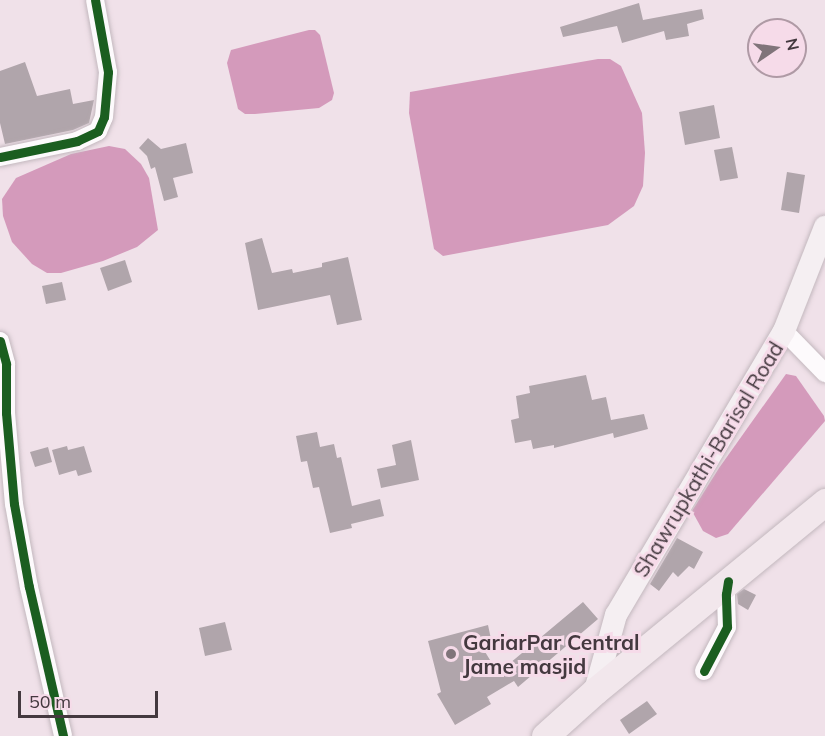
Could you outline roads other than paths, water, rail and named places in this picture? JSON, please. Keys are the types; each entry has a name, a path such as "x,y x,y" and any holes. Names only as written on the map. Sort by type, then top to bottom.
{"highway":[{"path":"545,736 595,691 728,581 820,511"}],"main road":[{"name":"Shawrupkathi-Barisal Road","path":"595,691 616,615 784,331 825,226"}],"street":[{"path":"0,157 77,141 99,131 104,117 108,72 95,0"},
{"path":"784,331 825,373"},
{"path":"0,341 6,364 6,414 14,504 29,587 63,736"},
{"path":"704,671 727,627 728,581"}],"place":[{"name":"GariarPar Central Jame masjid","path":"451,654"}]}
